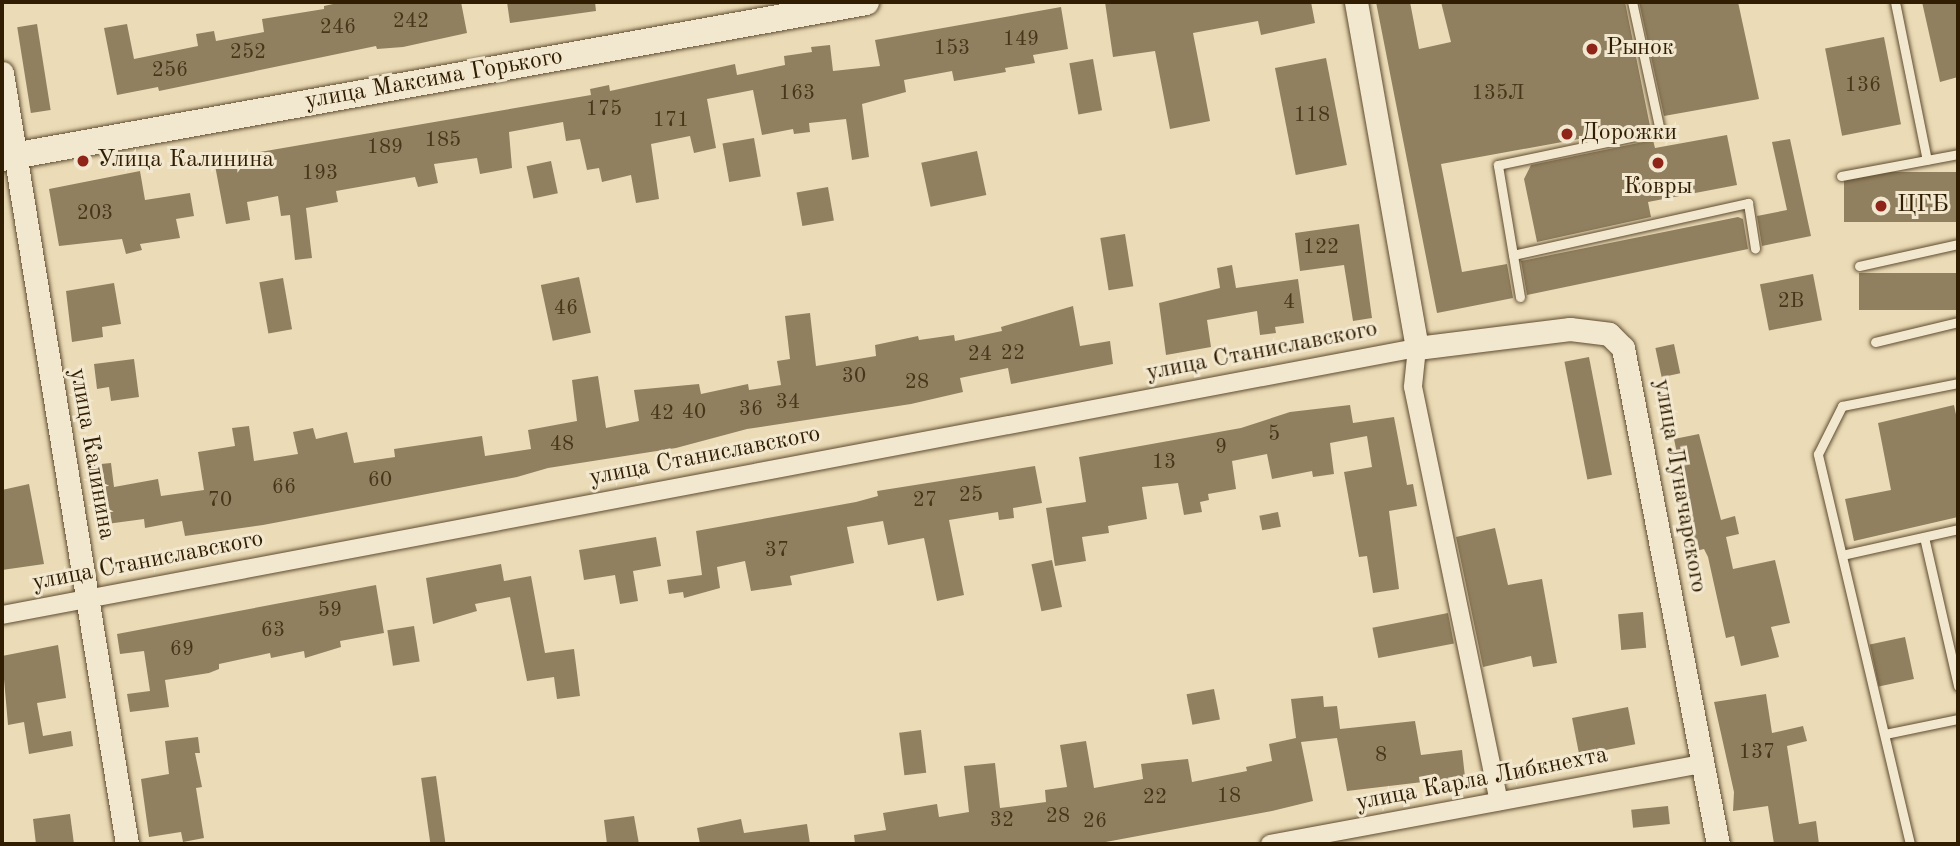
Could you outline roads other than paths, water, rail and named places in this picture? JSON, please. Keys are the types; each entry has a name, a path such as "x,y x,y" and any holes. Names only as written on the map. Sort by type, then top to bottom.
{"main road":[{"name":"улица Максима Горького","path":"8,157 866,2"}],"street":[{"path":"1356,2 1417,348 1413,387 1499,801"},
{"name":"улица Калинина","path":"2,73 8,157 88,598 127,844"},
{"name":"улица Луначарского","path":"1417,348 1570,328 1609,334 1623,348 1718,844"},
{"name":"улица Станиславского","path":"2,615 1417,348"},
{"name":"улица Карла Либкнехта","path":"1270,844 1703,764"}],"lane":[{"path":"1520,297 1498,165 1660,131 1632,2"},
{"path":"1895,2 1927,160"},
{"path":"1841,176 1958,154"},
{"path":"1513,255 1748,203 1755,248"},
{"path":"1859,266 1958,244"},
{"path":"1875,341 1958,322"},
{"path":"1910,844 1818,454 1842,406 1958,383"},
{"path":"1842,555 1958,529"},
{"path":"1924,537 1958,686"},
{"path":"1885,734 1958,719"}],"place":[{"name":"Рынок","path":"1592,49"},
{"name":"Дорожки","path":"1567,134"},
{"name":"Улица Калинина","path":"83,161"},
{"name":"Ковры","path":"1658,163"},
{"name":"ЦГБ","path":"1881,206"}]}
